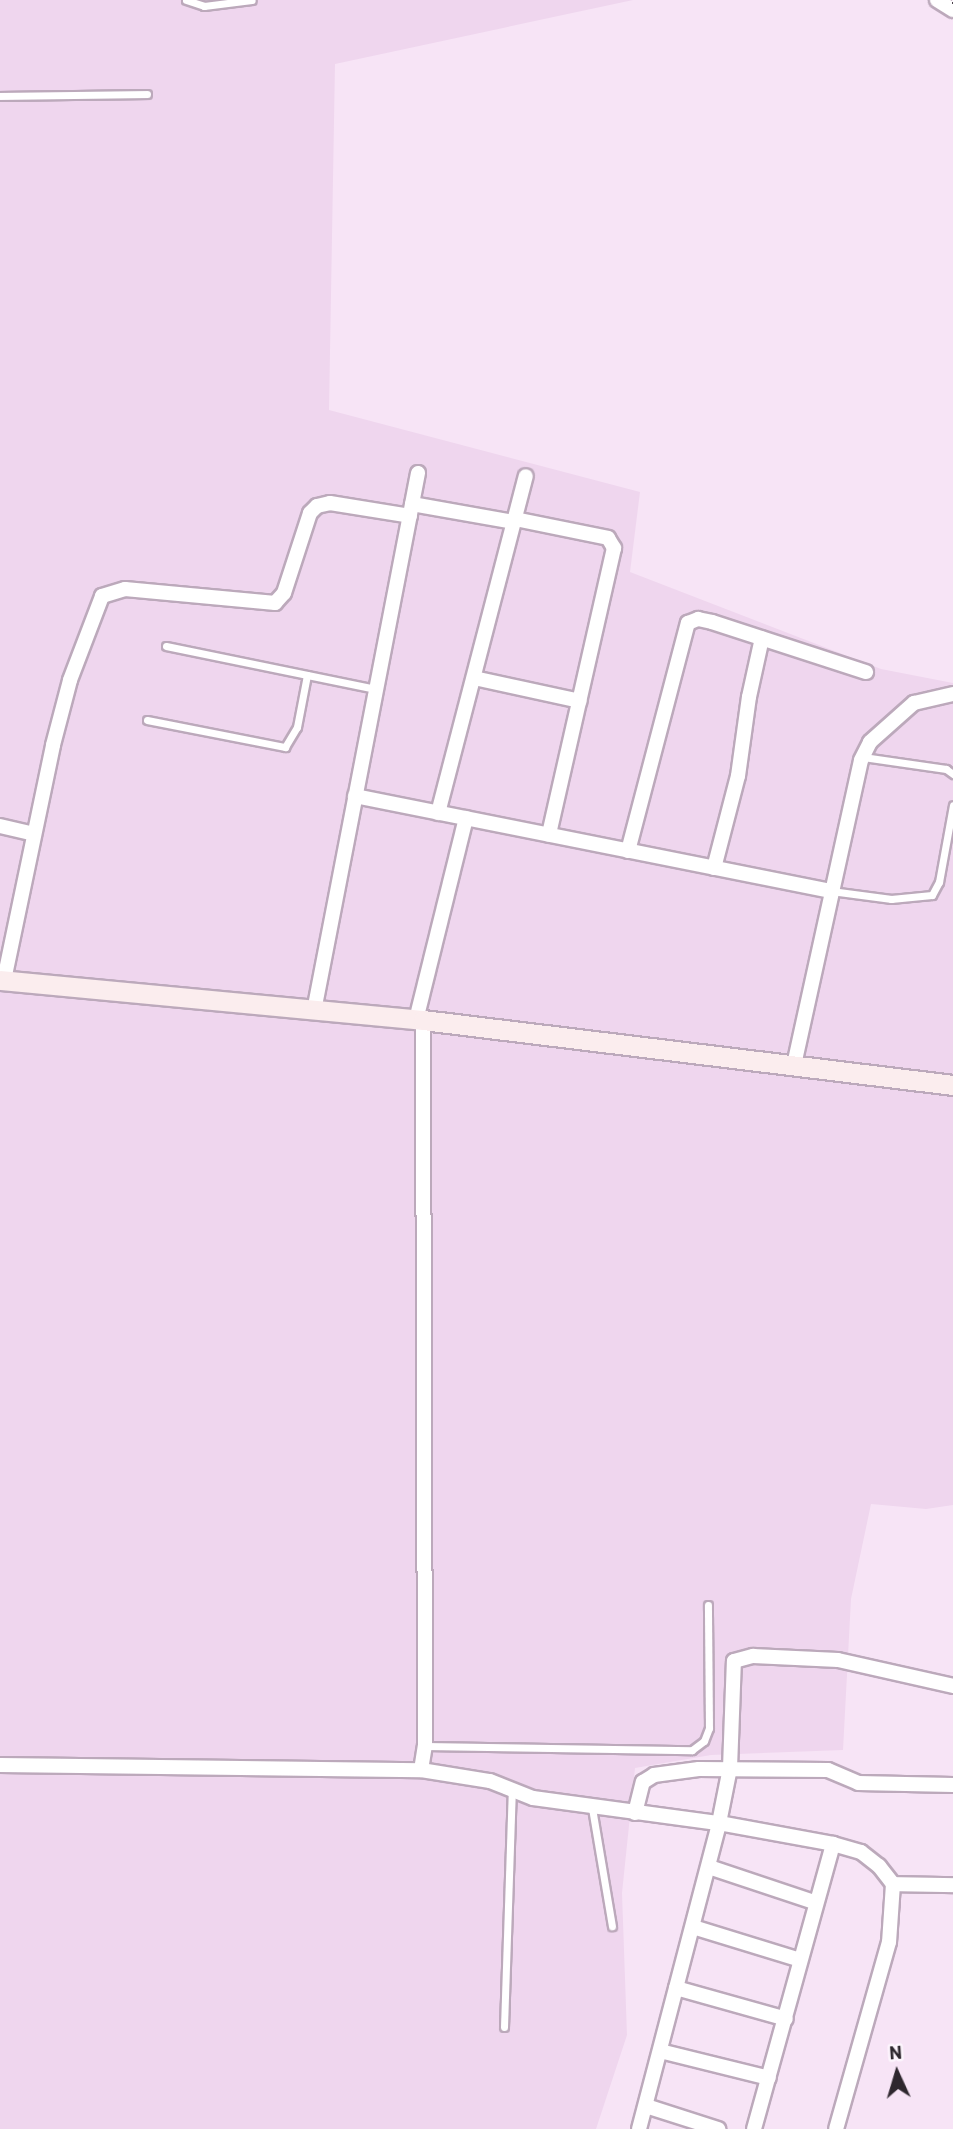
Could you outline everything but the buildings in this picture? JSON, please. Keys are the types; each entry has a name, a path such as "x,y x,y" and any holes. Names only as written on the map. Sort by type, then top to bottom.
{"street":[{"path":"937,0 953,10"},
{"path":"314,1011 418,473"},
{"path":"438,813 526,476"},
{"path":"549,835 614,548 608,538 515,521 330,503 317,506 310,513 284,593 275,603 125,589 102,596 70,680 31,833 2,980 419,1020 953,1085"},
{"path":"628,851 688,623 698,619 866,672"},
{"path":"714,868 738,776 749,696 762,638"},
{"path":"474,678 580,701"},
{"path":"794,1065 830,891 863,757 870,743 914,704 953,694"},
{"path":"355,796 830,891"},
{"path":"421,1770 425,1746 419,1020 466,818"},
{"path":"0,826 31,833"},
{"path":"639,2129 719,1823 730,1768 731,1671 739,1658 838,1660 953,1686"},
{"path":"0,1765 421,1770 490,1781 512,1790 592,1808 719,1823 833,1844 861,1852 893,1884 953,1885"},
{"path":"635,1813 643,1782 654,1775 730,1768 828,1770 858,1783 953,1785"},
{"path":"754,2129 786,2019 814,1902 833,1844"},
{"path":"709,1867 814,1902"},
{"path":"836,2129 889,1942 893,1884"},
{"path":"693,1927 800,1960"},
{"path":"676,1988 786,2019"},
{"path":"660,2051 769,2078"},
{"path":"646,2106 718,2129"}],"lane":[{"path":"186,0 204,6 252,0"},
{"path":"0,96 147,94"},
{"path":"166,646 376,689"},
{"path":"147,720 285,747 297,727 307,675"},
{"path":"863,757 946,769 953,774"},
{"path":"830,891 891,899 932,895 939,883 953,805"},
{"path":"425,1746 692,1750 704,1741 709,1728 708,1605"},
{"path":"504,2027 512,1790"},
{"path":"592,1808 612,1926"}],"shaded area":[{"path":"0,0 633,0 335,64 329,410 640,492 630,572 881,669 953,683 953,1505 926,1509 871,1504 851,1599 843,1750 711,1755 635,1768 622,1893 627,2035 596,2129 0,2129"}]}
